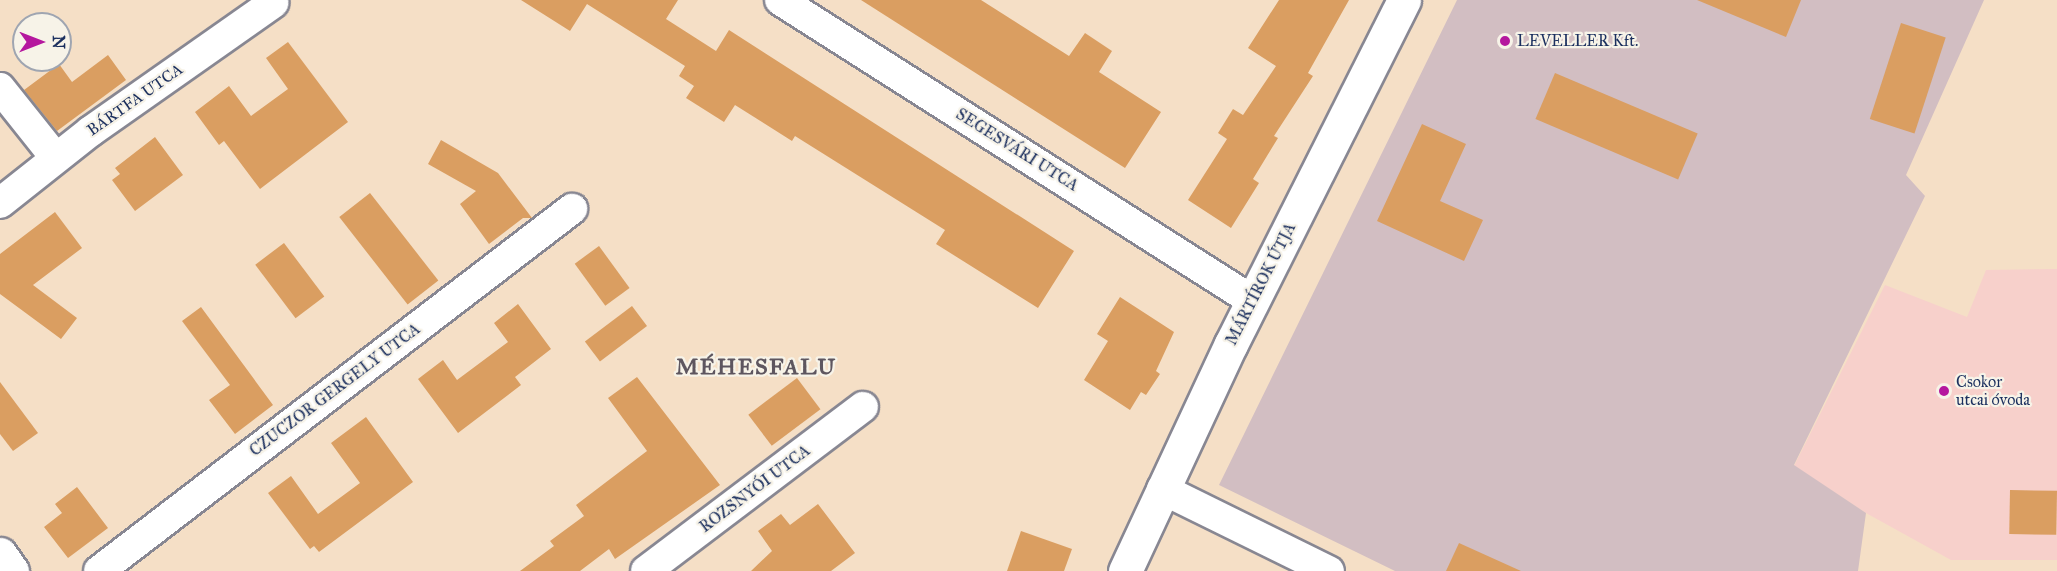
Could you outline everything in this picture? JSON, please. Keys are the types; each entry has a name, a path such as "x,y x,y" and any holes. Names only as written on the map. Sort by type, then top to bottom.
{"street":[{"name":"SEGESVÁRI UTCA","path":"780,0 1253,301"},
{"name":"MÁRTÍROK ÚTJA","path":"1125,571 1253,301 1404,0"},
{"name":"BÁRTFA UTCA","path":"0,203 55,157 273,3"},
{"path":"0,88 55,157"},
{"name":"CZUCZOR GERGELY UTCA","path":"99,571 572,209"},
{"name":"ROZSNYÓI UTCA","path":"646,571 863,407"},
{"path":"1162,489 1329,571"},
{"path":"0,554 12,571"}],"shaded area":[{"path":"1457,0 1984,0 1906,175 1925,196 1794,465 1866,513 1858,571 1395,571 1219,485"},
{"name":"Csokor utcai óvoda","path":"2057,269 2057,560 1951,560 1866,513 1794,466 1885,285 1967,317 1986,270"}],"building":[{"path":"521,0 678,0 666,19 716,51 729,30 1074,251 1038,308 936,244 945,230 795,136 792,141 735,105 724,122 686,98 694,86 679,76 685,66 587,4 570,31"},
{"path":"861,0 981,0 1069,56 1085,33 1112,51 1099,72 1161,112 1125,168"},
{"path":"1279,0 1349,0 1308,73 1313,76 1274,136 1278,138 1253,179 1259,183 1231,228 1188,200 1227,139 1218,133 1233,109 1243,115 1276,66 1248,48"},
{"path":"1697,0 1801,0 1786,37"},
{"path":"1901,23 1946,38 1914,134 1870,119"},
{"path":"288,42 348,122 260,189 224,141 219,145 195,112 229,86 251,116 288,89 266,58"},
{"path":"108,55 126,80 57,131 24,90 48,72 65,72 72,82"},
{"path":"1555,73 1698,134 1678,180 1535,119"},
{"path":"1422,124 1466,144 1440,201 1483,220 1464,261 1377,221"},
{"path":"155,137 183,175 135,211 112,180 120,174 115,168"},
{"path":"441,140 498,173 532,218 523,218 489,244 460,204 476,191 428,164"},
{"path":"370,193 438,280 408,304 339,217"},
{"path":"55,212 82,248 33,285 77,318 61,339 0,294 0,254"},
{"path":"284,243 324,297 296,318 255,265"},
{"path":"599,246 630,288 605,306 575,264"},
{"path":"1120,297 1174,332 1156,371 1160,374 1146,395 1141,392 1130,410 1084,380 1108,341 1097,334"},
{"path":"518,304 551,349 515,377 521,385 458,433 418,379 443,360 457,380 508,342 494,323"},
{"path":"632,306 647,326 600,361 585,342"},
{"path":"201,307 273,405 235,434 209,400 230,385 182,321"},
{"path":"637,377 720,485 615,559 609,549 580,571 520,571 554,546 550,541 584,516 576,505 647,451 608,398"},
{"path":"797,378 820,409 772,446 748,415"},
{"path":"0,382 38,433 13,451 0,434"},
{"path":"366,417 413,482 319,552 314,546 310,549 268,493 291,476 318,514 360,483 331,443"},
{"path":"77,487 108,528 68,558 44,527 62,513 55,504"},
{"path":"2010,490 2057,491 2056,535 2009,534"},
{"path":"818,504 855,553 831,571 751,571 772,551 758,531 781,514 790,525"},
{"path":"1021,531 1072,549 1064,571 1007,571"},
{"path":"1459,543 1521,571 1446,571"}],"place":[{"name":"LEVELLER Kft.","path":"1505,41"},
{"name":"Csokor utcai óvoda","path":"1944,391"}],"district":[{"name":"MÉHESFALU","path":"756,367"}]}
